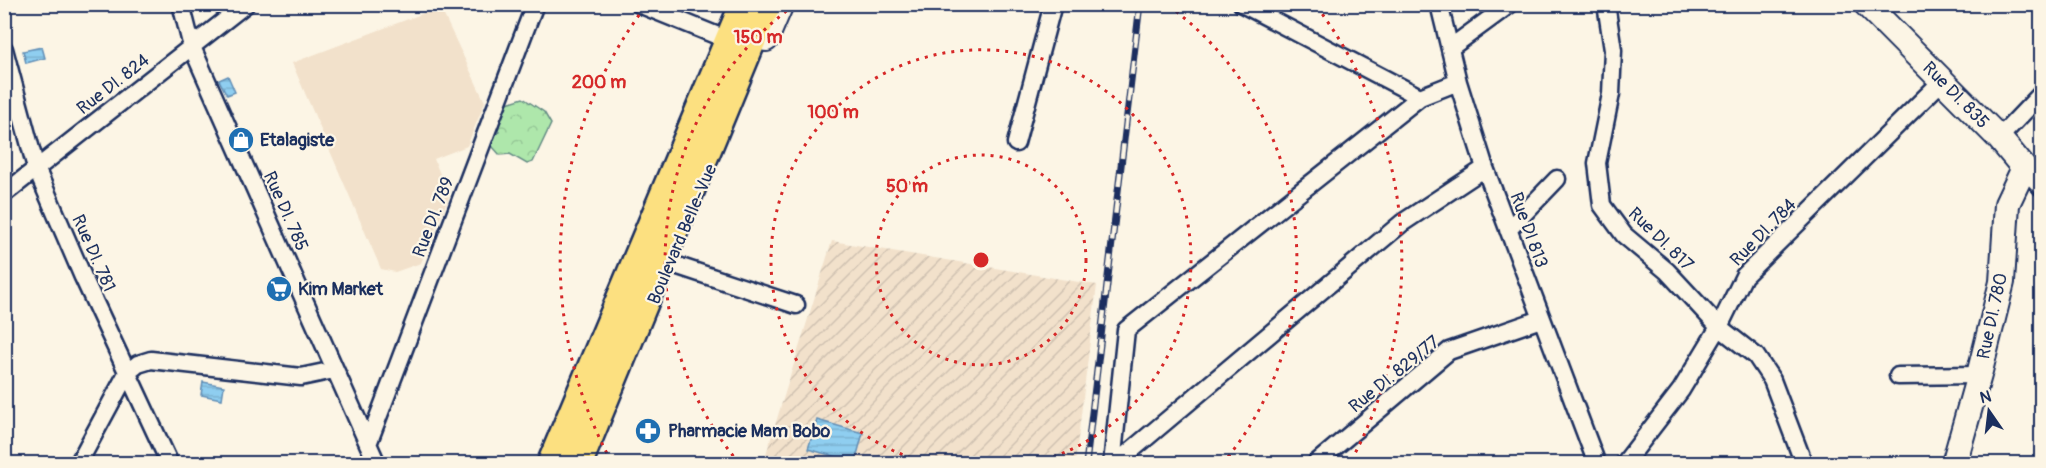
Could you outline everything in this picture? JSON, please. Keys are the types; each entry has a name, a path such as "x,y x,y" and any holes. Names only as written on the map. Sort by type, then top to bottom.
{"main road":[{"name":"Boulevard Belle-Vue","path":"551,464 744,4"},
{"name":"Boulevard Belle-Vue","path":"578,464 767,4"}],"street":[{"name":"Rue DI. 785","path":"181,4 192,47 377,464"},
{"name":"Rue DI. 824","path":"4,194 246,4"},
{"name":"Rue DI. 789","path":"368,444 535,4"},
{"path":"639,4 718,36"},
{"path":"539,464 730,4"},
{"name":"Boulevard Belle-Vue","path":"586,464 781,4"},
{"path":"1016,143 1053,4"},
{"path":"1242,4 1420,97"},
{"name":"Rue DI 813","path":"1439,4 1458,82 1485,168 1597,464"},
{"path":"1450,48 1510,4"},
{"name":"Rue DI. 817","path":"1606,4 1613,50 1611,94 1597,163 1602,205 1624,235 1667,271 1719,327 1756,356 1772,380 1804,464"},
{"name":"Rue DI. 835","path":"1866,4 1999,138 2042,188"},
{"name":"Rue DI. 781","path":"4,49 36,168 170,464"},
{"path":"1113,464 1126,330 1420,97 1458,82"},
{"name":"Rue DI. 784","path":"1624,464 1681,390 1719,327 1744,276 1941,82"},
{"path":"1999,138 2042,93"},
{"path":"1113,464 1402,223 1485,168"},
{"name":"Rue DI. 780","path":"1954,464 2002,282 2007,204 2024,168"},
{"path":"1508,230 1557,179"},
{"path":"669,264 796,305"},
{"name":"Rue DI. 829/77","path":"1315,464 1449,351 1541,319"},
{"path":"78,464 128,374 138,364 151,360 301,377 334,370"},
{"path":"1898,376 1979,375"}],"shaded area":[{"path":"440,7 485,102 467,146 434,159 449,197 421,263 395,272 381,269 292,63"},
{"path":"832,241 1097,285 1075,463 763,464"}],"green space":[{"path":"523,98 544,112 551,124 533,162 527,164 510,154 500,155 492,146 490,138 499,132 495,120 503,113 504,104"}],"water":[{"path":"42,47 45,58 26,63 23,51"},
{"path":"228,76 235,92 227,95 219,80"},
{"path":"203,382 224,386 222,399 201,395"},
{"path":"817,420 863,433 855,462 808,449"}],"railway":[{"path":"1086,464 1140,4"}],"place":[{"name":"Etalagiste","path":"241,140"},
{"name":"Kim Market","path":"279,289"},
{"name":"Pharmacie Mam Bobo","path":"648,431"}]}
